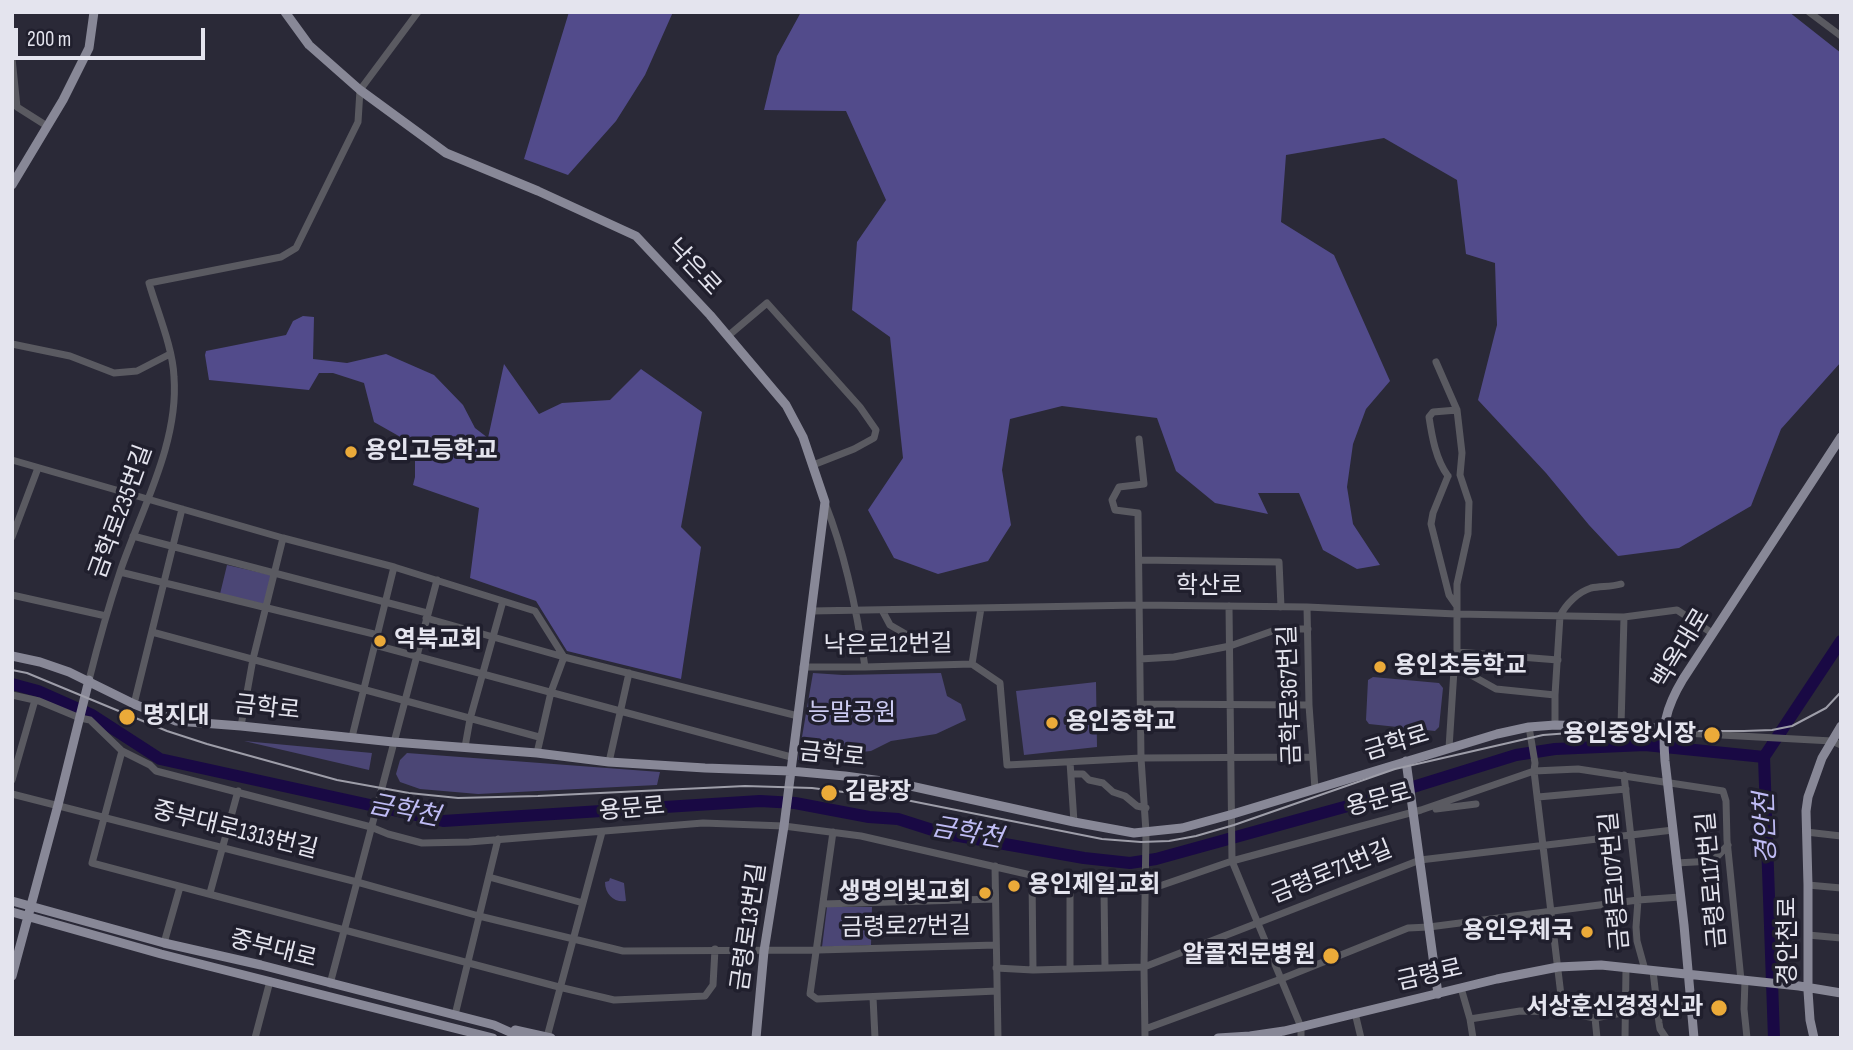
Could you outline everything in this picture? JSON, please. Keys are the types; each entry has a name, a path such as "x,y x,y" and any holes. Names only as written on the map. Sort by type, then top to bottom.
{"main road":[{"path":"12,186 63,100 89,48 94,12"},
{"name":"낙은로","path":"285,12 309,45 360,90 446,153 636,236 710,315 786,405 803,437 825,502 790,771"},
{"name":"백옥대로","path":"1694,1038 1663,731 1672,699 1712,633 1841,437"},
{"name":"금학로","path":"12,656 50,665 88,685 176,721 610,762 790,771 897,783 1074,822 1145,834 1182,828 1233,814 1314,785 1529,727 1621,726 1663,731"},
{"path":"12,976 88,685"},
{"name":"경안천로","path":"1814,1038 1804,986 1808,935 1808,797 1822,758 1841,726"},
{"path":"1406,762 1415,808 1419,860 1438,994"},
{"name":"금령로13번길","path":"756,1038 764,951 790,771"},
{"name":"중부대로","path":"12,901 164,943 494,1025 523,1038"},
{"name":"중부대로","path":"12,912 161,954 494,1038"},
{"name":"금령로","path":"1218,1038 1286,1034 1301,1027 1355,1013 1558,967 1601,965 1804,986"},
{"path":"1804,986 1841,993"},
{"path":"494,1025 549,1037"}],"street":[{"path":"360,90 418,12"},
{"path":"1809,12 1841,36"},
{"path":"12,58 17,107 47,126"},
{"name":"금학로235번길","path":"88,685 120,572 165,450 174,409 174,375 170,354 149,283 281,257 296,248 358,122 360,90"},
{"path":"728,336 767,303 860,407 876,430 874,438 813,465"},
{"path":"12,344 70,356 114,373 137,370 170,354"},
{"path":"1436,362 1457,410 1462,453 1460,475 1469,502 1468,534 1457,584 1457,652 1449,748"},
{"path":"1448,476 1440,464 1429,417 1433,412 1457,410"},
{"path":"1139,439 1144,484 1119,486 1112,500 1115,510 1138,513 1141,758 1146,808 1145,1038"},
{"path":"12,460 147,500 394,567 535,611 564,657"},
{"path":"12,537 38,468"},
{"path":"1448,476 1460,475"},
{"path":"1448,476 1433,513 1432,524 1448,595 1456,610"},
{"path":"825,502 838,535 857,611 865,667"},
{"path":"134,704 182,509"},
{"path":"133,536 386,602 564,657 798,716"},
{"path":"241,726 253,659 283,538"},
{"path":"1139,560 1279,562 1281,607"},
{"path":"352,737 394,567"},
{"path":"120,572 377,635"},
{"path":"330,984 437,580"},
{"path":"1555,725 1560,615 1565,607 1591,588 1621,584"},
{"path":"12,595 106,616"},
{"path":"465,747 470,719 503,601"},
{"path":"1229,606 1232,861"},
{"name":"학산로","path":"811,611 1229,606 1456,610 1624,617 1677,610 1712,633"},
{"name":"금학로367번길","path":"1307,607 1314,785"},
{"path":"981,608 972,664 1000,683 1007,765 1141,758 1312,757"},
{"path":"882,610 890,625 916,640"},
{"path":"1621,726 1624,617"},
{"path":"1140,659 1174,657 1230,646 1278,629 1308,629"},
{"path":"152,632 539,737"},
{"path":"375,645 791,757"},
{"path":"1457,652 1558,660"},
{"path":"537,753 551,692 564,657"},
{"name":"낙은로12번길","path":"803,667 972,664"},
{"path":"1454,670 1462,670 1496,690 1555,695"},
{"path":"610,762 629,673"},
{"name":"용문로","path":"12,695 35,700 90,720 122,751 150,765 156,771 422,842 602,832 703,823 784,824 861,836 1070,884 1104,889 1145,887 1415,808 1535,767 1578,769 1667,781"},
{"path":"12,780 16,749 35,700"},
{"path":"1141,704 1309,705"},
{"path":"1529,727 1563,1012"},
{"name":"금학로","path":"1663,731 1832,743"},
{"path":"122,751 92,863 559,988 614,1000 705,996 713,985 715,949"},
{"path":"1070,762 1074,822"},
{"path":"1071,774 1083,774 1089,780 1103,783 1137,806 1146,808"},
{"name":"금령로107번길","path":"1625,775 1638,900 1637,942 1649,970"},
{"name":"금령로117번길","path":"1667,781 1723,791 1743,980"},
{"path":"1538,797 1626,789"},
{"path":"210,893 238,792"},
{"name":"중부대로1313번길","path":"12,794 623,951 818,950"},
{"path":"1415,808 1476,804"},
{"name":"금령로71번길","path":"1258,923 1419,860 1672,830"},
{"path":"549,1037 559,988 602,832"},
{"name":"금령로27번길","path":"833,832 810,994 817,999 997,991"},
{"path":"1806,832 1841,836"},
{"path":"455,1015 498,839"},
{"path":"1676,863 1713,861 1728,845"},
{"name":"금령로71번길","path":"1232,861 1301,1027"},
{"path":"995,866 998,1038"},
{"path":"1032,875 1033,970"},
{"path":"489,877 583,903"},
{"path":"1829,887 1841,880"},
{"path":"1070,884 1070,969"},
{"path":"1808,885 1841,888"},
{"path":"164,943 180,887"},
{"path":"1104,889 1105,968"},
{"path":"1145,1029 1408,928 1429,928 1638,900 1680,897"},
{"name":"금령로27번길","path":"824,904 995,899"},
{"path":"996,968 1033,970 1144,967 1258,923"},
{"path":"1808,935 1841,938"},
{"name":"금령로27번길","path":"818,950 996,945"},
{"path":"1625,1038 1626,968"},
{"path":"1649,970 1660,1029 1666,1038"},
{"path":"1743,980 1746,1038"},
{"path":"255,1038 270,981"},
{"path":"1461,988 1473,1038"},
{"path":"873,997 874,1038"},
{"path":"1470,1018 1520,1011 1563,1012 1595,1018 1690,1000"},
{"path":"1355,1013 1361,1038"},
{"path":"1595,1018 1597,1038"},
{"path":"1301,1027 1301,1038"}],"green space":[{"path":"227,565 271,575 264,604 220,594"},
{"name":"능말공원","path":"813,673 941,673 947,696 961,704 966,720 936,734 891,741 871,751 841,754 834,750 810,746 808,761 798,760"},
{"path":"1373,677 1439,683 1443,688 1439,727 1435,731 1369,724 1366,720 1368,680"},
{"path":"1096,682 1097,747 1024,755 1016,691"},
{"path":"244,741 372,753 369,770"},
{"path":"407,753 660,772 657,785 478,794 420,789 400,782 396,774 400,760"},
{"path":"610,878 624,883 626,901 611,897 605,887 605,882"},
{"path":"827,907 872,907 871,945 822,947"}],"shaded area":[{"path":"569,12 673,12 645,75 616,121 568,175 524,159"},
{"path":"801,12 1789,12 1841,53 1841,362 1781,429 1751,506 1679,548 1618,556 1478,400 1497,325 1495,263 1466,254 1457,180 1384,138 1286,155 1281,222 1334,255 1390,381 1366,409 1353,444 1347,487 1353,524 1380,565 1357,569 1323,550 1299,493 1258,493 1268,514 1215,503 1176,471 1157,418 1062,406 1010,419 1002,470 1011,525 988,561 938,574 894,558 868,510 903,458 890,337 852,310 857,242 886,200 846,111 764,110 777,56"},
{"path":"303,316 314,317 313,359 347,363 386,354 434,375 463,405 475,428 488,438 504,364 539,414 562,403 610,400 641,369 702,412 681,527 701,547 681,679 567,651 536,601 470,578 479,508 413,485 415,443 374,422 364,383 333,373 319,373 309,390 209,380 206,351 286,335 293,321"}],"waterway":[{"name":"경안천","path":"1774,1038 1764,757 1841,641"},
{"name":"금학천","path":"12,684 38,691 92,715 160,759 443,821 760,801 795,803 869,817 898,819 942,833 1084,858 1130,863 1156,859 1384,796 1516,755 1555,749 1645,745 1764,757"}],"tram line":[{"path":"12,670 27,673 167,731 207,744 337,780 409,793 458,798 745,786 812,788 906,800 1102,839 1141,842 1196,836 1395,769 1543,735 1597,731 1772,730 1792,726 1826,708 1841,692"}],"place":[{"name":"용인고등학교","path":"351,452"},
{"name":"역북교회","path":"380,641"},
{"name":"용인초등학교","path":"1380,667"},
{"name":"명지대","path":"127,717"},
{"name":"용인중학교","path":"1052,723"},
{"name":"용인중앙시장","path":"1712,735"},
{"name":"김량장","path":"829,793"},
{"name":"용인제일교회","path":"1014,886"},
{"name":"생명의빛교회","path":"985,893"},
{"name":"용인우체국","path":"1587,932"},
{"name":"알콜전문병원","path":"1331,956"},
{"name":"서상훈신경정신과","path":"1719,1008"}]}
